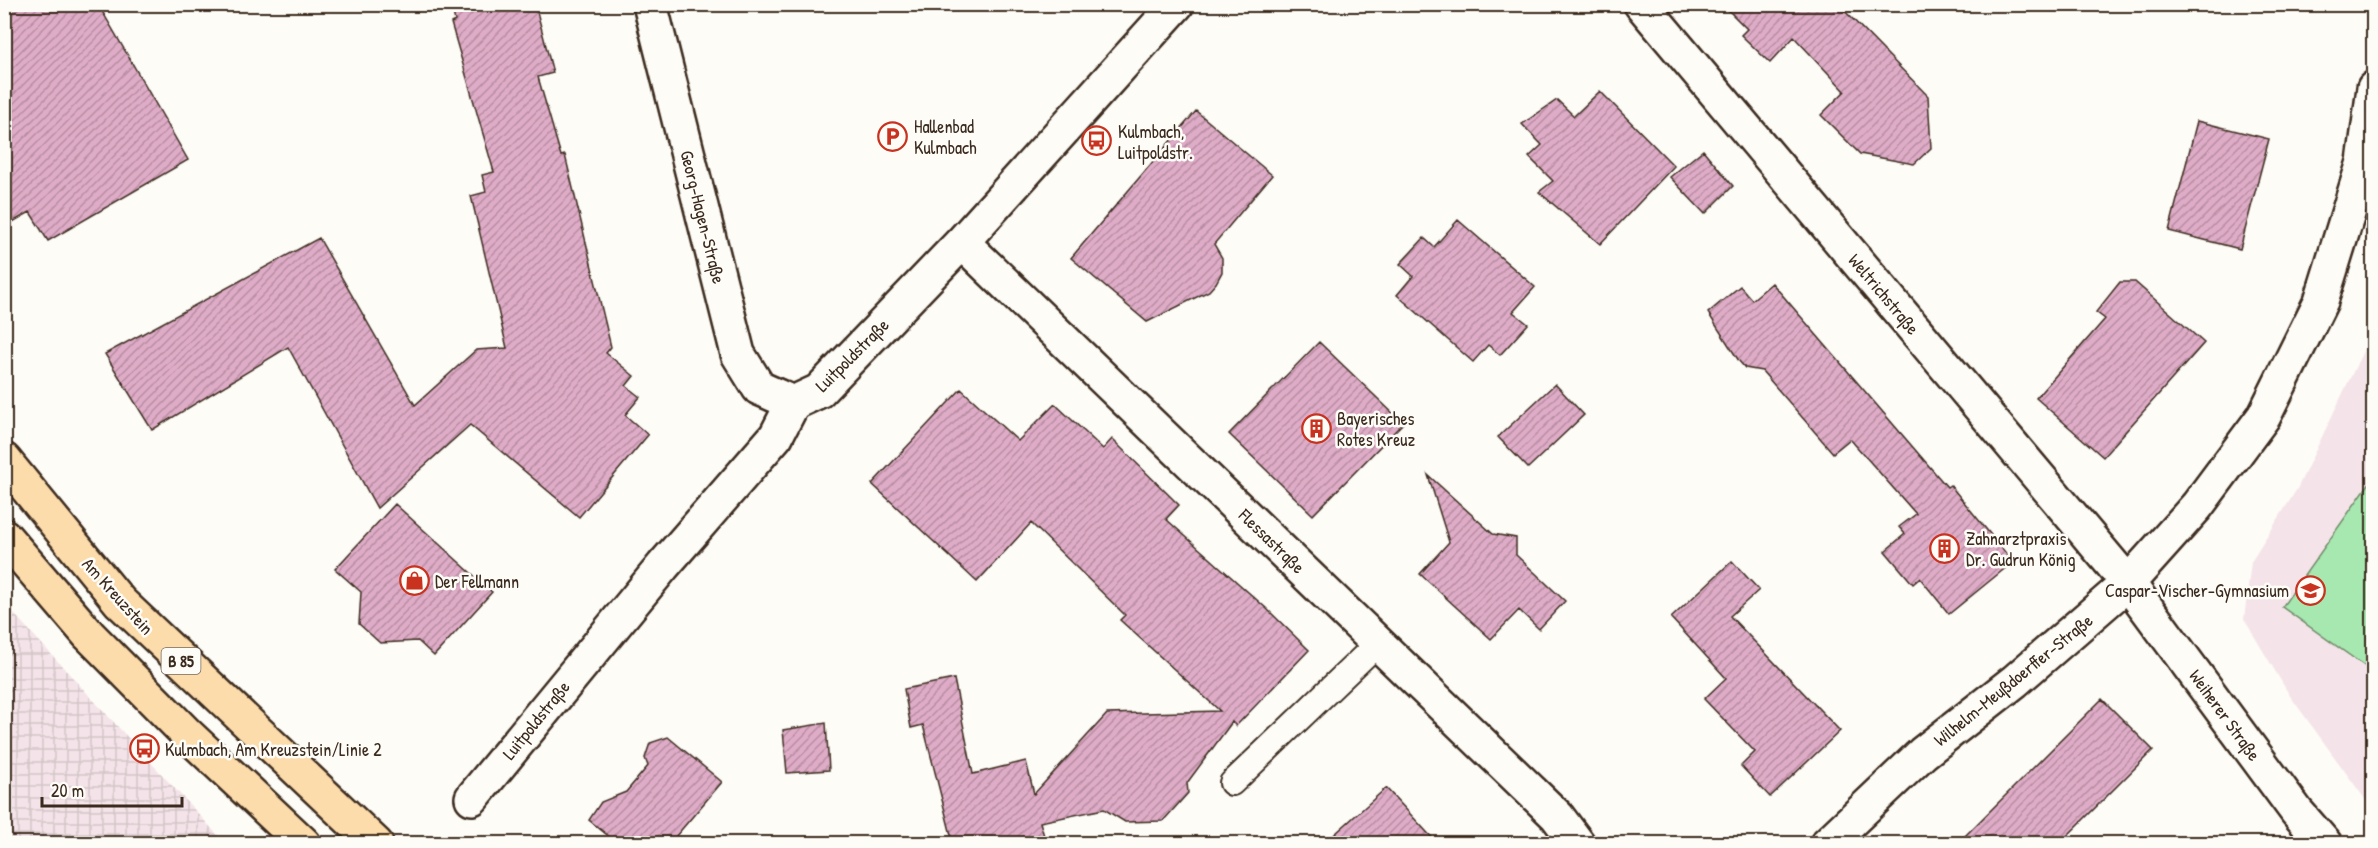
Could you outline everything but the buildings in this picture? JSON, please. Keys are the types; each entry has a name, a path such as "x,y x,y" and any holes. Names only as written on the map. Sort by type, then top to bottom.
{"main road":[{"name":"Am Kreuzstein","path":"4,460 120,602 376,843"},
{"name":"B 85","path":"4,536 89,635 188,735 304,843"}],"street":[{"name":"Georg-Hagen-Straße","path":"650,4 738,354 759,388 793,404"},
{"name":"Luitpoldstraße","path":"472,798 663,566 776,436 793,404 819,391 962,242 1177,4"},
{"name":"Weltrichstraße","path":"1641,4 2128,584"},
{"name":"Wilhelm-Meußdoerffer-Straße","path":"1827,843 1923,753 2015,681 2128,584 2197,506 2264,416 2321,302 2364,162 2373,88"},
{"name":"Flessastraße","path":"962,242 1557,816 1578,843"},
{"name":"Weiherer Straße","path":"2128,584 2297,812 2325,843"}],"lane":[{"path":"1232,783 1378,643"}],"shaded area":[{"name":"Caspar-Vischer-Gymnasium","path":"2373,320 2373,810 2290,696 2244,619 2251,562 2297,489 2365,347"},
{"path":"5,604 225,843 5,843"}],"green space":[{"path":"2373,478 2374,672 2282,607"}],"place":[{"name":"Hallenbad Kulmbach","path":"893,136"},
{"name":"Kulmbach, Luitpoldstr.","path":"1097,141"},
{"name":"Bayerisches Rotes Kreuz","path":"1316,428"},
{"name":"Zahnarztpraxis Dr. Gudrun König","path":"1945,548"},
{"name":"Der Fellmann","path":"414,581"},
{"name":"Caspar-Vischer-Gymnasium","path":"2310,590"},
{"name":"Kulmbach, Am Kreuzstein/Linie 2","path":"144,749"}]}
